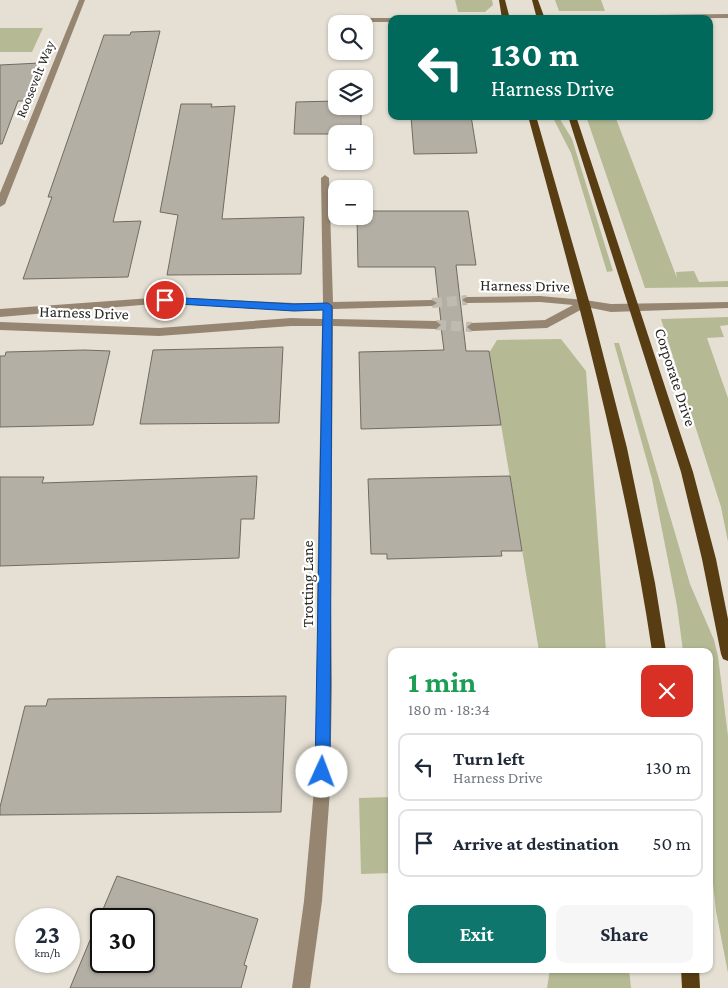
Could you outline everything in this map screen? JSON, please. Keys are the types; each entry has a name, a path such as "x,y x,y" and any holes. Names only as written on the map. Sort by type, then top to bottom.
{"main road":[{"path":"502,0 504,15"},
{"path":"535,0 540,15"},
{"path":"533,120 578,286 585,303 632,492 650,586 659,648"},
{"name":"Corporate Drive","path":"573,120 687,472 711,568 728,654"},
{"path":"690,973 691,988"}],"street":[{"name":"Roosevelt Way","path":"0,204 11,169 82,0"},
{"path":"713,16 728,16"},
{"path":"373,20 388,20"},
{"name":"Trotting Lane","path":"301,988 313,901 322,790 325,676 324,601 328,323 325,178"},
{"name":"Harness Drive","path":"467,300 540,299 585,303"},
{"name":"Harness Drive","path":"0,313 165,300 294,308 432,302"},
{"path":"411,303 412,325"},
{"path":"585,303 611,308 728,305"},
{"name":"Harness Drive","path":"472,326 547,324 585,303"},
{"name":"Harness Drive","path":"0,326 159,332 291,322 436,325"}],"green space":[{"path":"455,0 492,0 493,5 485,12 458,12"},
{"path":"555,0 601,0 605,11 559,11"},
{"path":"0,28 43,28 32,52 0,52"},
{"path":"554,120 560,120 572,139 613,271 607,272 571,153"},
{"path":"587,120 617,120 677,278 676,272 694,271 699,282 728,281 728,287 645,288"},
{"path":"728,317 728,325 720,326 724,337 707,338 728,398 728,542 721,507 661,319"},
{"path":"561,339 586,371 606,648 538,648 489,353 497,340"},
{"path":"614,343 619,343 690,584 714,640 718,656 728,736 728,973 716,911 713,883 713,648 683,648 677,606 652,479"},
{"path":"388,797 388,873 361,874 359,798"},
{"path":"549,973 629,973 631,988 547,988"}],"building":[{"path":"160,31 113,222 141,221 128,277 23,279 52,197 48,197 104,35 130,35 131,32"},
{"path":"40,63 25,101 18,101 2,144 0,144 0,65"},
{"path":"328,101 328,115 361,115 361,125 328,125 328,134 294,134 296,102"},
{"path":"181,104 212,104 211,107 235,106 222,219 304,217 301,274 167,275 178,215 160,212"},
{"path":"411,120 472,120 477,153 414,154"},
{"path":"373,211 468,211 476,265 456,265 466,351 489,351 501,425 361,429 359,352 444,350 441,327 443,325 441,322 435,267 358,267 357,225 373,225"},
{"path":"283,347 279,423 140,424 153,350"},
{"path":"110,351 93,425 0,427 0,356 5,356 6,352"},
{"path":"257,476 254,519 241,519 239,558 0,566 0,477 44,477 42,483"},
{"path":"510,476 522,551 501,551 502,556 387,559 387,554 371,554 368,479"},
{"path":"286,696 281,812 0,815 0,807 25,706 46,706 48,699"},
{"path":"117,876 258,919 244,965 247,966 241,988 70,988 76,973 80,973 80,964 90,940 90,973 155,973 155,908 104,908"}],"tunnel":[{"path":"432,303 467,300"},
{"path":"436,325 472,327"}],"route":[{"path":"165,300 294,308 328,306 324,601 325,685 322,772"}]}
